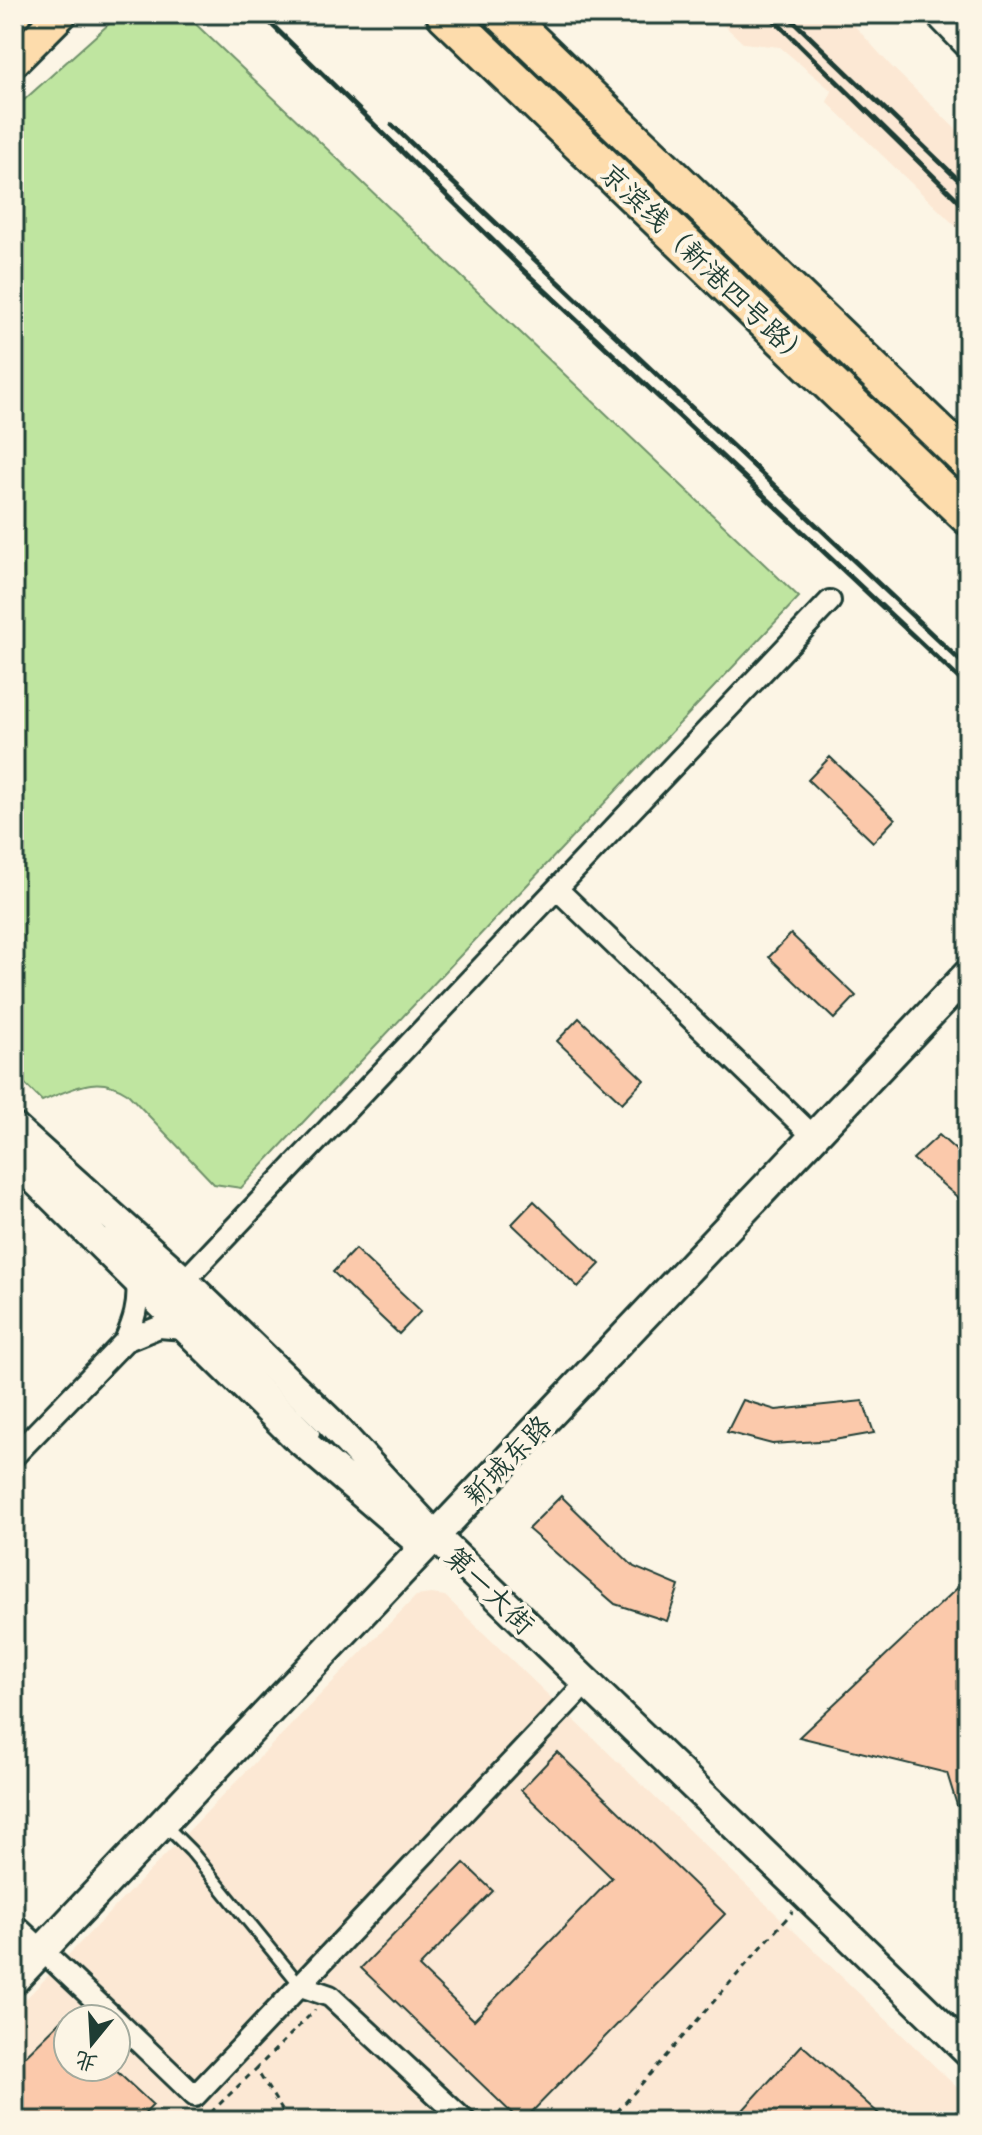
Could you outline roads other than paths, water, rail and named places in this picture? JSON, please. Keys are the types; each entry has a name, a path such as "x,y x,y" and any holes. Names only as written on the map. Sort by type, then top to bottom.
{"highway":[{"name":"京滨线（新港四号路）","path":"445,14 968,516"},
{"name":"京滨线（新港四号路）","path":"503,14 968,461"}],"main road":[{"path":"14,61 61,14"},
{"path":"940,14 968,43"},
{"path":"962,14 968,21"},
{"name":"新城东路","path":"14,1980 25,1943 159,1818 808,1132 968,953"},
{"name":"新城东路","path":"808,1132 968,974"},
{"name":"第一大街","path":"19,1143 184,1281 330,1422 424,1537 576,1694 968,2074"},
{"name":"第一大街","path":"19,1143 137,1283 293,1434 424,1537 968,2051"}],"street":[{"path":"184,1281 830,601"},
{"path":"557,889 808,1132"},
{"path":"14,1456 125,1341 135,1319 137,1283"},
{"path":"125,1341 159,1327 184,1329"},
{"path":"132,2036 195,2096 576,1694"},
{"path":"25,1943 95,2003"},
{"path":"301,1986 330,1996 465,2121"}],"lane":[{"path":"19,1143 314,1433"},
{"path":"159,1818 191,1851 301,1986"}],"railway":[{"path":"261,14 522,269 968,687"},
{"path":"768,14 968,210"},
{"path":"786,14 968,189"},
{"path":"392,125 968,668"}]}
